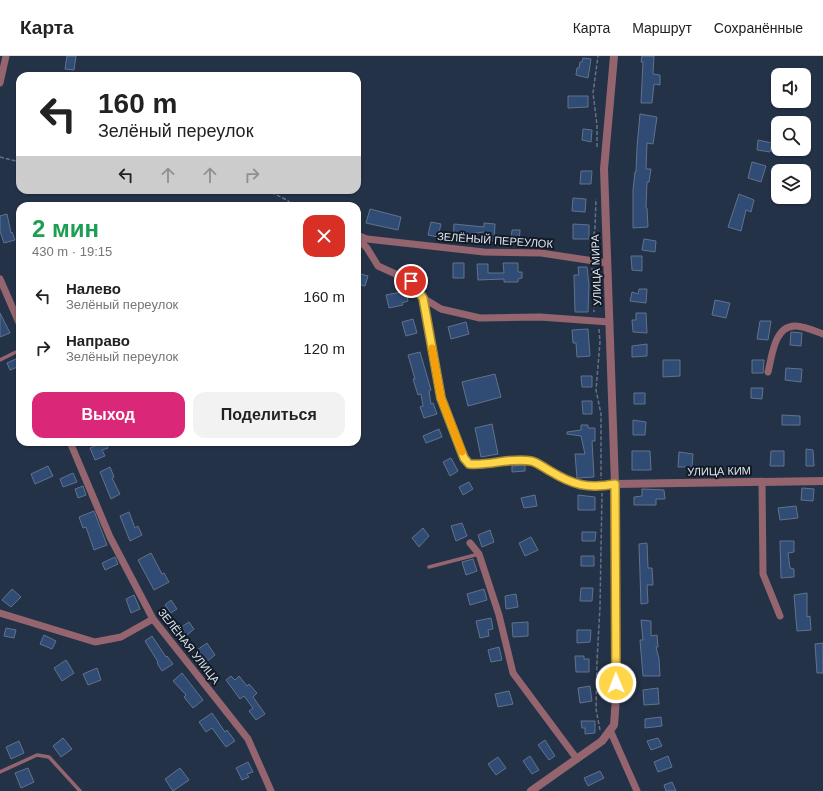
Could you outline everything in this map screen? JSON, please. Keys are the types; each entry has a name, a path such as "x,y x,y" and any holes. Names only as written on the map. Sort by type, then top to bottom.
{"street":[{"path":"0,83 6,56"},
{"name":"УЛИЦА МИРА","path":"612,728 616,698 615,484 604,170 614,56"},
{"name":"ЗЕЛЁНЫЙ ПЕРЕУЛОК","path":"361,238 476,251 541,253 607,263"},
{"name":"ЗЕЛЁНЫЙ ПЕРЕУЛОК","path":"361,241 378,266 411,281 423,298 441,310 480,318 540,317 609,322"},
{"path":"0,279 16,316"},
{"name":"ЗЕЛЁНЫЙ ПЕРЕУЛОК","path":"423,298 441,398 464,458 469,464 481,465 516,460 533,461 568,481 586,487 602,487 615,484"},
{"path":"768,372 778,336 784,328 796,326 823,334"},
{"name":"ЗЕЛЁНАЯ УЛИЦА","path":"72,446 110,537 153,619 248,739 271,791"},
{"name":"УЛИЦА КИМ","path":"615,484 823,481"},
{"path":"762,482 763,574 780,616"},
{"path":"470,543 479,554 499,615 513,673 577,759"},
{"path":"0,614 95,642 121,637 153,619"},
{"path":"531,791 602,741 612,728"},
{"path":"612,728 637,791"}],"lane":[{"path":"0,360 16,352"},
{"path":"430,567 479,554"},
{"path":"0,772 37,755 49,757 80,791"}],"path":[{"path":"597,153 597,125 593,93 598,56"},
{"path":"0,157 16,161"},
{"path":"274,194 289,202"},
{"path":"596,197 595,228 590,260 592,266 592,302 595,320 600,330 596,390 601,414 602,539 596,709 602,741"}],"building":[{"path":"67,56 76,56 74,70 65,69"},
{"path":"642,56 654,56 653,74 660,75 660,85 654,84 652,103 641,103"},
{"path":"583,58 591,59 588,78 576,75 577,68 579,68 580,62 582,62"},
{"path":"568,96 588,96 588,107 568,108"},
{"path":"640,114 657,117 653,144 647,143 646,169 651,169 649,182 647,182 646,208 648,227 633,228 633,190 636,172"},
{"path":"583,129 592,130 591,142 582,140"},
{"path":"758,140 771,143 770,152 757,150"},
{"path":"752,162 766,166 761,182 748,178"},
{"path":"581,171 592,171 591,184 580,184"},
{"path":"739,194 754,200 751,212 746,210 741,231 728,227"},
{"path":"573,198 586,199 585,212 572,211"},
{"path":"370,209 401,217 398,230 366,223"},
{"path":"7,214 11,233 12,232 15,240 4,243 0,231 0,216"},
{"path":"431,222 441,224 438,237 428,235"},
{"path":"484,223 495,224 494,241 483,240 484,232 468,234 467,241 453,241 454,224 484,227"},
{"path":"573,224 589,225 589,239 573,239"},
{"path":"512,230 520,230 519,243 511,242"},
{"path":"644,239 656,241 655,252 642,250"},
{"path":"631,256 642,256 642,271 632,270"},
{"path":"453,263 464,263 464,278 453,278"},
{"path":"503,263 518,263 518,272 522,272 522,278 518,279 518,282 504,282 504,279 478,280 477,264 488,264 488,273 504,273"},
{"path":"578,267 587,267 589,285 588,312 575,312 574,275 579,275"},
{"path":"361,274 368,276 365,286 361,285"},
{"path":"639,289 647,289 646,303 630,301 632,292 638,294"},
{"path":"406,291 408,301 402,303 403,305 389,308 386,295"},
{"path":"715,300 730,303 726,318 712,315"},
{"path":"0,313 10,333 0,337"},
{"path":"636,313 646,313 647,333 633,332 632,320 636,320"},
{"path":"413,319 417,333 406,336 402,322"},
{"path":"760,321 771,321 768,340 757,339"},
{"path":"466,322 469,334 451,339 448,327"},
{"path":"588,329 590,356 577,357 576,343 573,343 572,330"},
{"path":"791,332 802,333 801,346 790,345"},
{"path":"647,344 647,356 632,357 632,346"},
{"path":"420,352 431,390 429,391 431,404 433,403 437,414 424,418 420,407 423,406 421,394 418,395 408,355"},
{"path":"16,359 16,368 10,370 7,363"},
{"path":"663,360 680,360 680,376 663,377"},
{"path":"752,360 764,360 763,373 752,373"},
{"path":"786,368 802,369 801,382 785,380"},
{"path":"495,374 501,397 468,406 462,382"},
{"path":"581,376 592,376 592,387 582,387"},
{"path":"751,388 763,388 762,399 751,398"},
{"path":"634,393 645,393 645,404 634,404"},
{"path":"582,401 592,401 592,414 583,414"},
{"path":"782,415 800,416 800,425 782,425"},
{"path":"633,420 646,422 645,435 633,435"},
{"path":"492,424 498,454 481,457 475,428"},
{"path":"581,425 588,425 588,428 595,428 595,441 592,441 594,477 577,478 575,454 585,454 581,436 567,434 567,432 581,430"},
{"path":"439,429 442,437 426,443 423,436"},
{"path":"95,446 107,446 108,448 102,450 105,456 95,460 90,448"},
{"path":"806,449 813,450 814,466 806,466"},
{"path":"632,451 650,451 651,470 632,470"},
{"path":"771,451 784,451 784,466 770,466"},
{"path":"679,452 693,454 692,467 678,467"},
{"path":"451,458 458,471 450,476 443,462"},
{"path":"525,465 525,471 512,472 512,466"},
{"path":"48,466 53,476 35,484 31,474"},
{"path":"110,467 114,477 112,478 120,494 111,499 100,472"},
{"path":"73,473 77,482 63,487 60,479"},
{"path":"469,482 473,489 463,495 459,487"},
{"path":"83,486 86,495 78,498 75,489"},
{"path":"802,488 814,489 813,501 801,500"},
{"path":"642,489 664,490 665,499 656,499 656,505 634,505 634,497 642,496"},
{"path":"535,495 537,506 524,508 521,498"},
{"path":"578,495 595,497 595,510 578,510"},
{"path":"796,506 798,518 780,520 778,508"},
{"path":"94,511 107,545 94,550 86,527 83,528 79,517"},
{"path":"129,512 135,528 138,526 142,535 130,541 120,516"},
{"path":"462,523 467,536 456,541 451,526"},
{"path":"423,528 429,536 419,547 412,538"},
{"path":"490,530 494,542 482,547 478,535"},
{"path":"582,532 596,532 595,541 582,541"},
{"path":"531,537 538,550 525,556 519,543"},
{"path":"780,541 794,541 794,552 788,553 790,568 794,569 794,577 781,578"},
{"path":"647,543 648,568 652,568 653,585 647,585 648,603 641,604 639,544"},
{"path":"151,553 162,574 164,573 169,582 154,590 138,560"},
{"path":"581,556 594,556 594,566 581,566"},
{"path":"115,557 118,564 105,570 102,563"},
{"path":"473,559 477,571 466,575 462,562"},
{"path":"581,588 593,588 592,601 580,601"},
{"path":"12,589 21,597 11,607 2,600"},
{"path":"484,589 487,600 470,605 467,594"},
{"path":"807,593 807,617 810,616 811,630 797,631 794,595"},
{"path":"516,594 518,607 506,609 505,596"},
{"path":"134,595 140,609 131,613 126,599"},
{"path":"171,600 177,609 171,613 165,605"},
{"path":"491,618 493,629 488,630 489,636 480,638 476,621"},
{"path":"641,620 651,621 651,636 657,635 658,647 656,647 659,659 660,676 643,676 640,640 643,640"},
{"path":"189,622 194,629 186,636 180,628"},
{"path":"528,622 528,636 513,637 512,623"},
{"path":"6,628 16,630 14,638 4,636"},
{"path":"577,630 591,630 590,642 577,643"},
{"path":"44,635 56,641 52,649 40,644"},
{"path":"152,636 166,657 167,656 173,664 162,671 145,641"},
{"path":"207,643 215,655 205,663 197,650"},
{"path":"823,643 823,673 817,673 815,644"},
{"path":"499,647 502,660 491,662 488,650"},
{"path":"575,656 584,656 584,659 589,659 589,672 576,672"},
{"path":"66,660 74,673 62,681 54,668"},
{"path":"97,668 101,680 88,685 83,674"},
{"path":"182,673 203,700 193,708 184,697 186,695 173,681"},
{"path":"231,676 235,680 239,676 247,686 249,684 257,693 253,697 265,714 256,720 249,711 253,708 244,696 240,699 226,680"},
{"path":"590,686 592,701 580,703 578,688"},
{"path":"658,688 659,704 644,705 643,690"},
{"path":"509,691 513,704 498,707 495,694"},
{"path":"212,713 225,732 227,730 235,741 226,747 212,728 206,732 199,722"},
{"path":"661,717 662,726 645,728 645,719"},
{"path":"581,721 595,721 595,733 585,734 585,728 582,728"},
{"path":"63,738 72,749 61,757 53,746"},
{"path":"658,738 662,746 651,750 647,741"},
{"path":"545,740 555,756 549,760 538,745"},
{"path":"19,741 24,753 11,759 6,747"},
{"path":"530,756 539,770 532,774 523,761"},
{"path":"668,756 672,767 658,772 654,762"},
{"path":"498,757 506,768 496,775 488,764"},
{"path":"248,762 253,772 247,774 249,777 242,780 236,768"},
{"path":"28,768 34,782 21,788 15,773"},
{"path":"180,768 189,780 173,791 165,779"},
{"path":"600,771 604,778 588,786 584,778"},
{"path":"672,782 676,791 666,791 664,785"}],"slow traffic":[{"path":"432,348 441,398 462,452"}],"route":[{"path":"411,281 423,298 441,398 464,458 469,464 481,465 516,460 533,461 568,481 586,487 602,487 615,484 616,683"}]}
